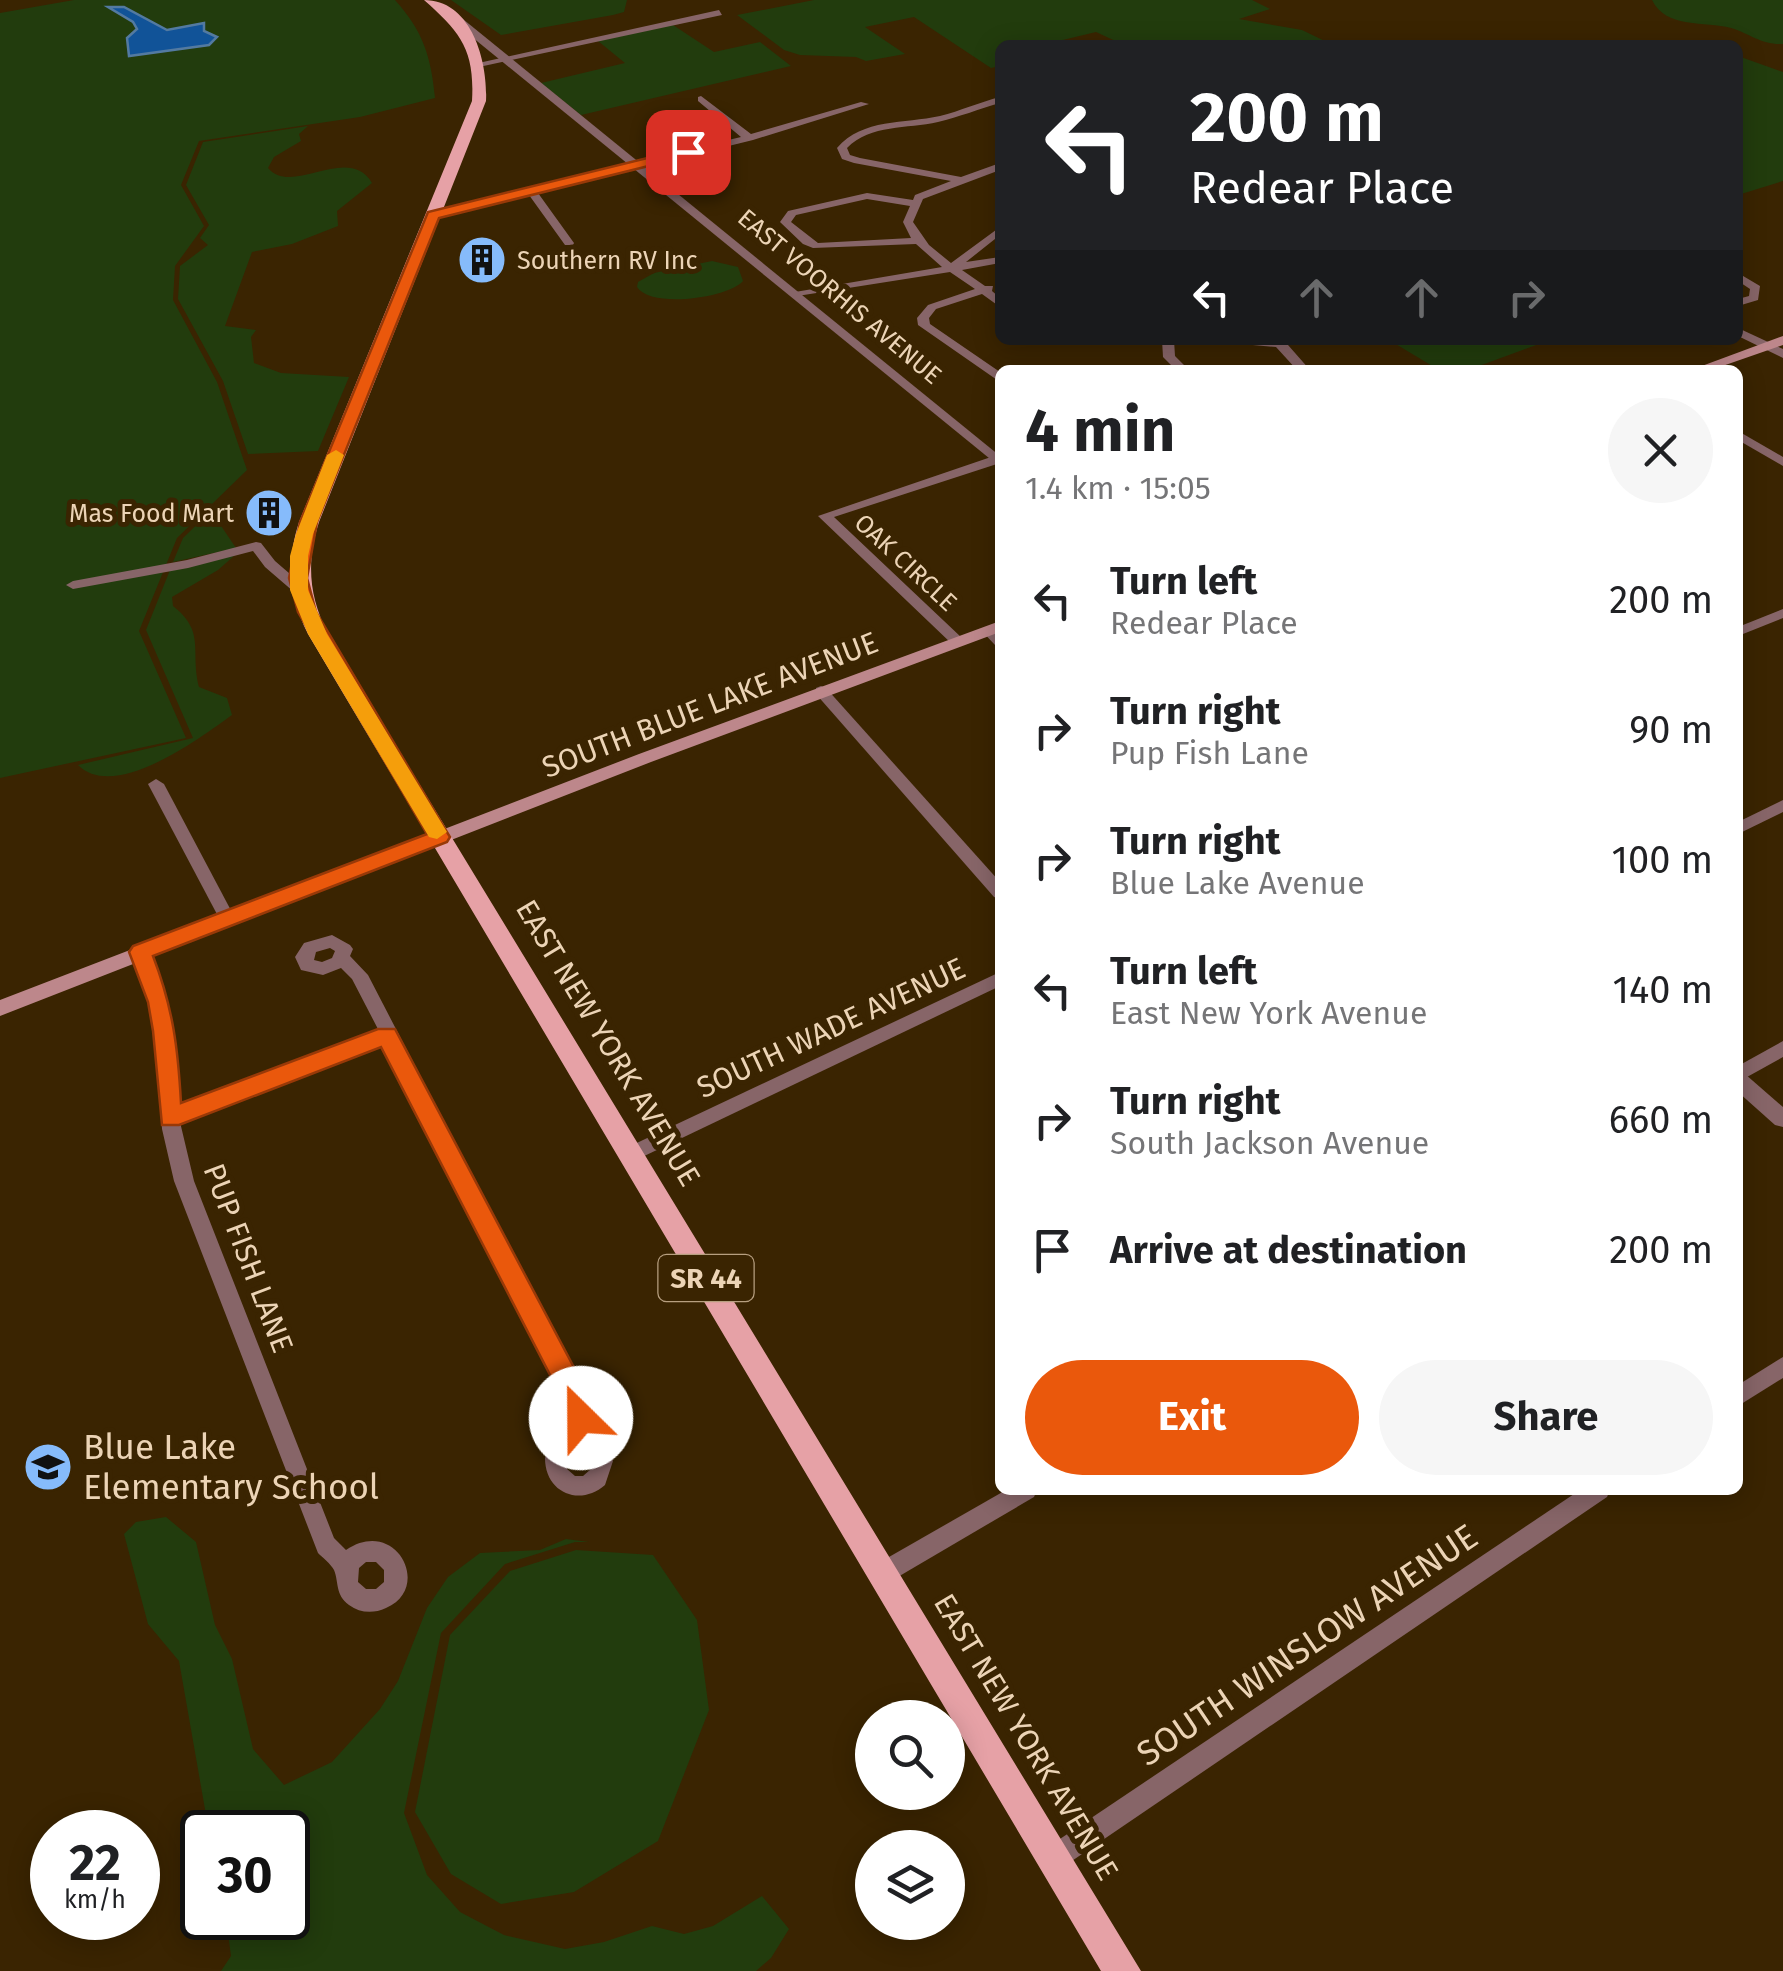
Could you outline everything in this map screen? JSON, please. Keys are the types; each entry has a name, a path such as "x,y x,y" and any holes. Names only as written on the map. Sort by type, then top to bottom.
{"main road":[{"name":"EAST NEW YORK AVENUE","path":"430,0 449,13 473,46 473,112 309,522 299,556 299,590 318,634 1122,1971"},
{"name":"EAST NEW YORK AVENUE","path":"430,0 474,67"},
{"path":"1711,365 1783,340"},
{"name":"SOUTH BLUE LAKE AVENUE","path":"0,1008 821,692 957,641 995,633"}],"street":[{"name":"EAST VOORHIS AVENUE","path":"449,13 995,459"},
{"path":"474,67 719,14"},
{"name":"EAST VOORHIS AVENUE","path":"456,35 505,59"},
{"path":"701,99 749,138"},
{"path":"960,180 858,161 846,157 842,148 848,140 864,133 936,120 995,102"},
{"path":"433,215 749,138 864,104"},
{"path":"995,168 919,197 908,222 916,240 950,269 986,289 995,299"},
{"path":"530,190 570,243"},
{"path":"914,203 867,196 792,212 785,222 817,246 916,240"},
{"path":"950,269 995,234"},
{"path":"795,295 995,261"},
{"path":"1743,279 1756,288 1754,298 1743,301"},
{"path":"995,288 932,307 923,318 924,324 995,374"},
{"path":"1743,332 1783,354"},
{"path":"1743,439 1783,462"},
{"name":"OAK CIRCLE","path":"957,641 824,516 995,462"},
{"path":"73,585 256,546 299,590"},
{"path":"1743,630 1783,613"},
{"path":"821,692 995,887"},
{"path":"156,784 227,918"},
{"path":"1743,826 1783,805"},
{"name":"PUP FISH LANE","path":"140,952 160,1002 170,1118 184,1181 326,1545 348,1569"},
{"path":"342,959 359,975 386,1035 578,1403 583,1440"},
{"name":"SOUTH WADE AVENUE","path":"630,1154 995,980"},
{"path":"170,1118 386,1035"},
{"path":"1743,1074 1783,1048"},
{"path":"1743,1082 1783,1119"},
{"path":"1743,1394 1783,1366"},
{"path":"883,1573 1017,1495"},
{"name":"SOUTH WINSLOW AVENUE","path":"1054,1858 1593,1495"}],"green space":[{"path":"74,0 395,0 424,45 435,98 360,117 199,141 181,185 204,226 175,266 173,300 217,382 247,470 177,538 139,631 186,738 0,778 0,13"},
{"path":"451,0 627,0 624,12 501,35"},
{"path":"814,0 1252,0 1270,9 1239,19 1302,30 1323,40 1113,40 1096,32 1063,40 995,40 995,67 991,68 914,17 865,27 905,54 866,61 784,50 737,15"},
{"path":"1652,0 1783,0 1783,44 1762,41 1731,28 1676,20 1658,9"},
{"path":"673,25 714,52 760,42 791,66 581,115 541,83 625,63 598,41"},
{"path":"1743,58 1783,72 1783,181 1743,193"},
{"path":"308,126 299,134 301,141 274,157 268,168 291,177 349,168 362,172 372,183 337,211 338,226 292,244 252,252 225,326 256,330 251,337 254,363 281,373 349,377 318,451 248,454 223,381 178,299 180,266 208,245 200,238 209,225 186,185 203,142"},
{"path":"712,261 738,267 743,281 722,292 690,299 657,298 637,287 638,282 654,273"},
{"path":"1397,345 1536,345 1482,365 1431,365"},
{"path":"211,511 236,548 173,562 183,538"},
{"path":"235,555 218,570 172,597 173,606 193,633 199,687 227,698 232,715 179,751 135,772 94,774 78,765 193,738 146,630 170,570"},
{"path":"166,1517 196,1542 215,1625 232,1659 253,1749 284,1785 332,1762 380,1709 398,1681 427,1608 448,1577 480,1553 540,1550 566,1539 589,1542 575,1542 505,1564 441,1633 404,1813 427,1875 460,1912 504,1935 565,1949 604,1942 652,1926 684,1934 713,1926 762,1896 789,1929 771,1958 756,1971 221,1971 231,1956 229,1940 310,1940 310,1810 205,1810 179,1661 148,1624 124,1534 136,1522"},
{"path":"576,1550 653,1555 697,1620 709,1710 658,1841 574,1892 501,1904 451,1874 415,1812 450,1635 510,1571"}],"water":[{"path":"108,7 124,7 167,30 204,23 204,31 217,37 209,45 129,56 127,38 137,29 133,22"}],"slow traffic":[{"path":"336,455 304,534 299,556 299,590 318,634 437,832"}],"place":[{"name":"Southern RV Inc","path":"482,260"},
{"name":"Mas Food Mart","path":"269,513"},
{"name":"Blue Lake Elementary School","path":"48,1467"}],"route":[{"path":"581,1418 578,1403 386,1035 170,1118 160,1002 140,952 440,837 307,612 298,578 304,534 433,215 688,152"}]}
